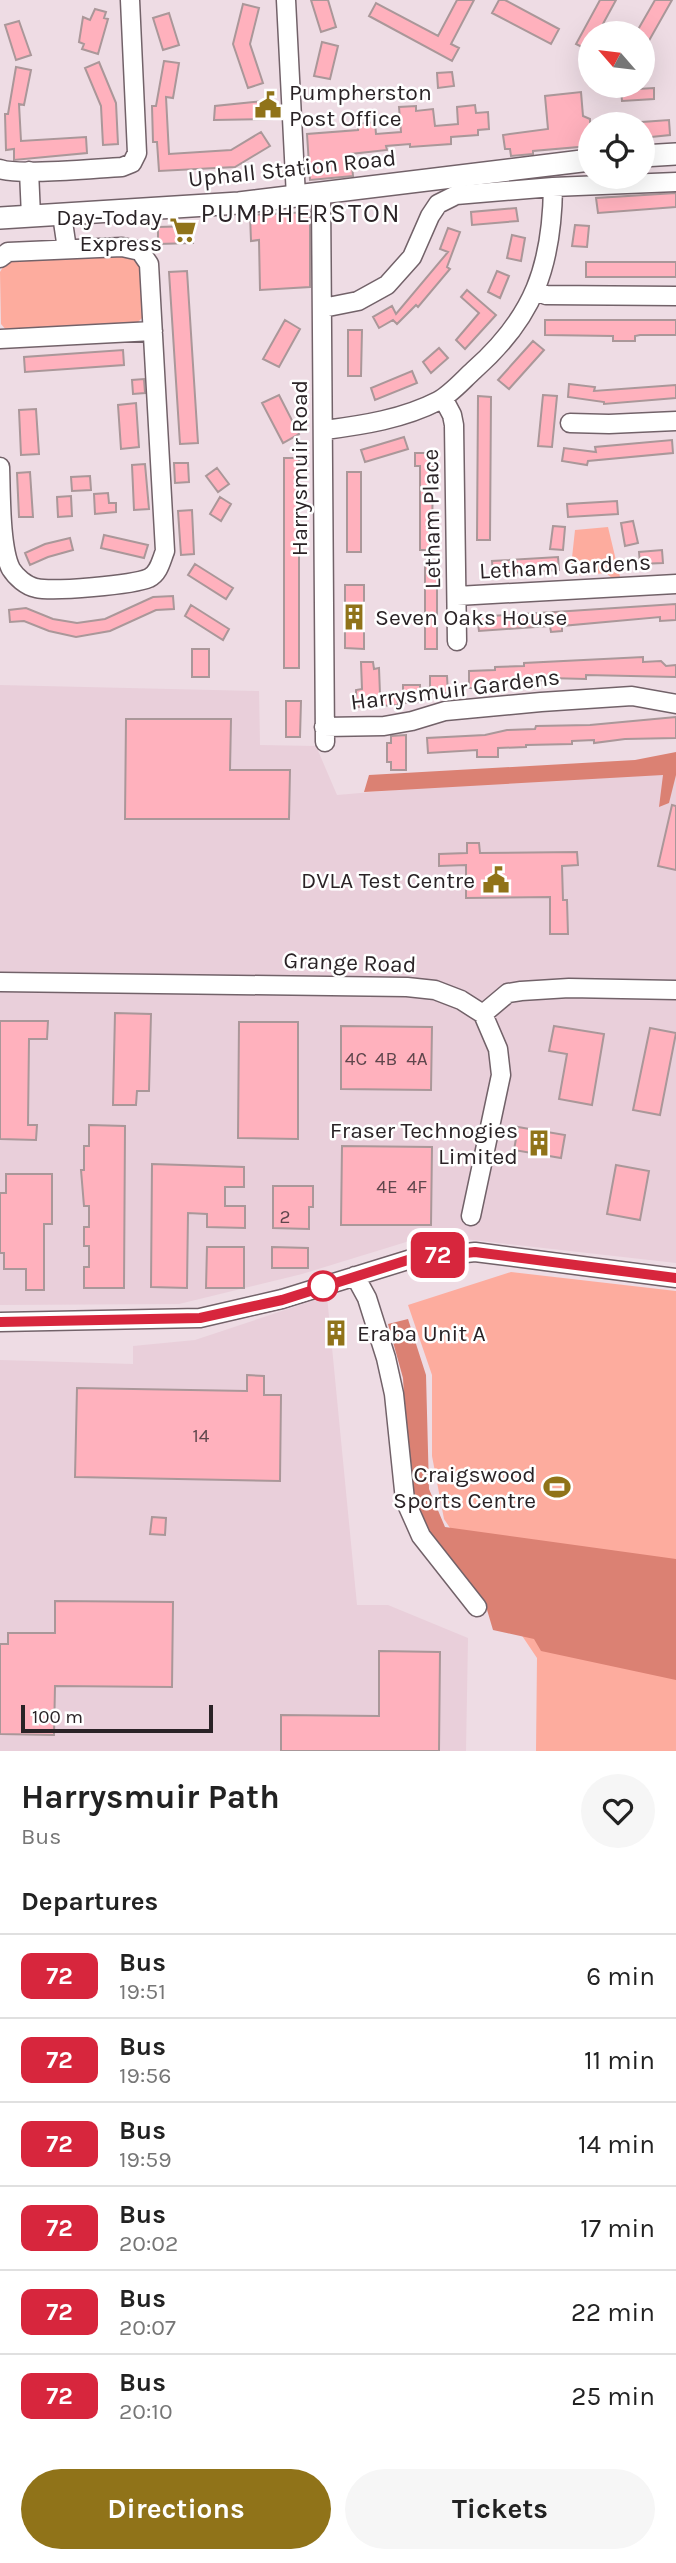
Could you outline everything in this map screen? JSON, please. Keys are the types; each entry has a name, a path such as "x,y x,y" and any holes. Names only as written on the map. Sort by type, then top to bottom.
{"main road":[{"path":"655,155 676,154"},
{"name":"Uphall Station Road","path":"0,218 296,197 578,162"}],"street":[{"path":"0,169 29,171 122,167 132,163 137,153 130,0"},
{"path":"286,0 296,197"},
{"path":"29,171 32,216"},
{"path":"323,308 358,301 387,285 412,257 438,204 456,195 554,187 676,182"},
{"path":"325,430 360,426 399,416 443,398 501,347 526,310 547,257 553,221 554,187"},
{"name":"Harrysmuir Road","path":"321,194 325,430 324,734"},
{"path":"62,215 67,249"},
{"path":"0,258 8,252 122,247 140,251 149,264 165,551 158,570 150,577 131,583 36,589 20,581 10,568 6,553 0,467"},
{"path":"535,291 546,295 676,296"},
{"path":"0,339 153,331"},
{"name":"Letham Place","path":"443,398 454,425 457,641"},
{"path":"570,423 676,421"},
{"name":"Letham Gardens","path":"457,596 676,584"},
{"name":"Harrysmuir Gardens","path":"324,734 412,721 445,711 554,701 632,696 676,704"},
{"name":"Grange Road","path":"0,982 407,987 435,990 461,1000 482,1014"},
{"path":"471,1216 501,1074 498,1049 482,1014 508,993 521,991 569,988 676,990"},
{"path":"0,1322 200,1318 282,1300 411,1259 475,1252 676,1278"},
{"path":"355,1276 376,1321 389,1370 405,1500 421,1536 477,1607"}],"shaded area":[{"path":"125,254 136,259 142,268 144,316 137,323 7,331 1,324 0,272 12,261"},
{"path":"608,527 620,577 612,578 606,573 570,576 575,530"},
{"path":"0,685 259,691 260,745 316,746 337,795 676,766 676,1263 429,1235 302,1274 179,1304 0,1305"},
{"path":"676,752 676,775 669,803 659,807 663,775 364,792 369,775 635,760"},
{"name":"Craigswood Sports Centre","path":"511,1272 676,1291 676,1751 536,1751 537,1658 444,1519 432,1456 432,1375 408,1305"},
{"path":"327,1296 357,1605 388,1605 468,1638 466,1751 0,1751 0,1360 133,1364 133,1346 195,1340"},
{"path":"408,1319 426,1375 429,1489 445,1527 676,1559 676,1680 541,1651 534,1639 493,1630 485,1603 430,1537 410,1500 403,1378 388,1324"}],"building":[{"path":"311,0 328,0 336,27 321,32"},
{"path":"457,0 474,0 451,44 459,48 452,61 369,16 376,3 438,36"},
{"path":"499,0 505,0 559,29 551,44 492,13"},
{"path":"600,0 616,0 605,21 589,21"},
{"path":"655,0 672,0 655,30 655,21 643,21"},
{"path":"243,4 259,8 250,44 263,83 248,88 233,44"},
{"path":"95,9 106,12 104,18 108,19 98,54 82,49 84,44 79,42 83,17 90,20"},
{"path":"169,13 179,45 163,50 153,18"},
{"path":"19,21 31,55 16,60 5,25"},
{"path":"322,42 338,46 330,79 314,76"},
{"path":"164,61 179,63 173,98 166,97 169,154 231,150 261,132 270,146 235,167 159,171 157,142 153,142 152,106 156,106"},
{"path":"99,62 116,103 118,144 103,145 101,106 85,68"},
{"path":"16,67 31,70 24,105 19,104 21,141 86,137 87,153 14,160 14,149 6,150 5,114 8,114"},
{"path":"452,72 454,86 438,88 437,73"},
{"path":"578,92 583,112 578,112 578,147 511,156 510,149 505,149 503,135 548,129 545,96"},
{"path":"622,98 654,98 654,99 622,101"},
{"path":"273,100 274,119 214,120 215,106"},
{"path":"475,105 476,113 488,112 489,129 478,130 478,135 451,137 451,144 386,146 387,150 351,154 353,176 310,180 307,134 358,130 358,124 375,122 376,134 401,132 399,107 416,106 416,111 433,109 435,126 458,124 457,107"},
{"path":"669,120 670,135 655,137 655,121"},
{"path":"676,193 676,207 598,213 596,198"},
{"path":"516,208 518,221 472,225 471,212"},
{"path":"310,212 310,287 260,290 259,240 251,241 250,215"},
{"path":"575,225 589,226 587,247 572,246"},
{"path":"192,226 193,243 158,244 158,227"},
{"path":"448,228 460,232 447,267 450,269 418,307 416,305 397,324 393,320 379,328 373,317 392,306 396,314 448,252 440,249"},
{"path":"512,235 525,238 521,261 507,258"},
{"path":"586,262 676,262 676,277 586,277"},
{"path":"187,271 198,443 180,444 169,272"},
{"path":"497,271 509,276 500,298 488,292"},
{"path":"467,290 496,315 465,349 456,340 479,313 461,297"},
{"path":"285,320 300,329 279,367 263,359"},
{"path":"545,320 676,320 676,335 640,335 635,336 635,341 613,341 613,336 545,335"},
{"path":"348,330 362,330 361,376 348,376"},
{"path":"533,341 544,350 509,389 498,380"},
{"path":"439,348 448,358 431,373 423,362"},
{"path":"123,350 124,365 25,372 24,357"},
{"path":"412,371 417,383 375,400 371,388"},
{"path":"144,379 145,393 133,394 132,380"},
{"path":"569,384 595,387 594,391 676,385 676,398 604,404 568,397"},
{"path":"279,395 299,434 283,443 262,403"},
{"path":"543,395 557,396 552,447 538,446"},
{"path":"478,396 491,397 490,540 477,540"},
{"path":"136,403 139,447 121,449 118,405"},
{"path":"36,409 39,454 21,455 19,410"},
{"path":"404,437 408,449 365,462 361,450"},
{"path":"672,440 673,453 588,461 587,465 562,461 564,448 596,452 595,447"},
{"path":"415,453 433,453 432,550 420,550 420,466 415,466"},
{"path":"284,458 299,458 299,668 284,668"},
{"path":"174,463 188,463 189,482 175,483"},
{"path":"145,464 149,509 134,510 132,465"},
{"path":"217,468 229,484 218,492 206,476"},
{"path":"30,472 33,517 19,517 17,473"},
{"path":"347,472 361,472 361,552 347,552"},
{"path":"90,476 91,490 72,491 71,477"},
{"path":"108,493 109,503 116,503 116,512 95,514 94,494"},
{"path":"71,496 72,516 58,517 57,497"},
{"path":"220,497 231,504 221,521 210,514"},
{"path":"617,501 618,514 568,517 567,504"},
{"path":"192,510 194,554 181,555 178,511"},
{"path":"633,521 638,543 625,546 621,523"},
{"path":"553,526 565,527 563,550 550,549"},
{"path":"104,535 148,545 144,558 101,548"},
{"path":"70,538 73,550 30,565 25,553 45,544"},
{"path":"662,550 663,563 640,564 639,552"},
{"path":"558,557 559,570 493,574 492,561"},
{"path":"195,564 233,588 226,599 188,575"},
{"path":"425,565 437,565 437,649 425,649"},
{"name":"Seven Oaks House","path":"345,585 364,585 364,649 345,648"},
{"path":"173,596 174,609 156,610 110,631 76,637 49,631 24,621 10,622 9,610 26,608 53,619 77,623 105,619 153,597"},
{"path":"676,604 676,620 660,621 660,617 562,626 562,631 551,632 550,626 479,631 477,617"},
{"path":"191,605 229,629 223,640 185,616"},
{"path":"192,649 209,649 209,677 192,677"},
{"path":"643,657 643,662 661,661 666,666 676,665 676,677 586,675 586,679 515,679 487,683 487,688 469,688 469,671 524,666 524,663"},
{"path":"361,662 373,662 374,669 379,668 380,694 397,694 398,705 356,707 356,690 362,689"},
{"path":"430,676 447,676 448,693 430,693"},
{"path":"403,685 420,685 420,702 403,703"},
{"path":"286,701 301,701 300,737 286,737"},
{"path":"676,717 676,738 526,745 498,748 498,757 477,757 477,750 428,753 427,738 485,735 507,730 535,729 536,726 590,725"},
{"path":"126,719 231,719 230,770 290,770 289,819 125,819"},
{"path":"406,735 406,770 391,770 391,762 387,762 387,743 391,743 391,736"},
{"path":"672,805 676,806 676,870 658,866"},
{"path":"467,843 479,843 480,853 577,852 578,865 562,866 568,934 550,934 550,897 466,898 466,865 439,866 439,854 467,853"},
{"path":"115,1013 151,1014 149,1091 137,1091 136,1105 113,1105"},
{"path":"0,1021 48,1021 47,1039 29,1039 28,1125 37,1125 36,1140 0,1139"},
{"path":"239,1022 298,1022 298,1139 238,1138"},
{"path":"341,1026 432,1027 431,1090 341,1089"},
{"path":"554,1026 604,1034 592,1105 559,1099 567,1054 549,1051"},
{"path":"650,1028 676,1033 660,1115 633,1110"},
{"path":"89,1125 125,1126 124,1288 84,1288 84,1267 89,1267 89,1246 84,1246 84,1227 89,1227 89,1206 84,1206 81,1170 84,1170 84,1146 89,1146"},
{"name":"Fraser Technogies Limited","path":"518,1127 565,1135 561,1158 514,1150"},
{"path":"342,1146 432,1147 431,1225 341,1225"},
{"path":"152,1164 244,1167 244,1187 225,1187 225,1206 245,1206 245,1228 207,1227 207,1214 188,1213 187,1288 151,1287"},
{"path":"616,1165 649,1171 640,1220 607,1214"},
{"path":"6,1174 52,1174 52,1224 44,1224 44,1290 26,1290 26,1269 4,1269 4,1253 0,1253 0,1193 6,1193"},
{"path":"273,1186 313,1186 309,1229 273,1228"},
{"path":"207,1247 244,1247 244,1288 206,1288"},
{"path":"272,1247 308,1248 308,1268 272,1268"},
{"path":"247,1375 264,1376 264,1395 281,1395 280,1481 75,1477 77,1388 247,1391"},
{"path":"152,1517 166,1518 165,1535 150,1534"},
{"path":"55,1601 173,1602 172,1687 55,1686 54,1735 0,1734 0,1644 8,1644 8,1633 55,1633"},
{"path":"379,1651 440,1652 439,1751 281,1751 281,1715 379,1716"}],"bus line":[{"name":"72","path":"0,1322 200,1318 282,1300 411,1259 475,1252 676,1278"}],"place":[{"name":"Pumpherston Post Office","path":"268,105"},
{"name":"Day-Today Express","path":"183,230"},
{"name":"Seven Oaks House","path":"354,617"},
{"name":"DVLA Test Centre","path":"496,880"},
{"name":"Fraser Technogies Limited","path":"539,1143"},
{"name":"Eraba Unit A","path":"336,1333"},
{"name":"Craigswood Sports Centre","path":"557,1487"}],"district":[{"name":"PUMPHERSTON","path":"301,213"}]}
